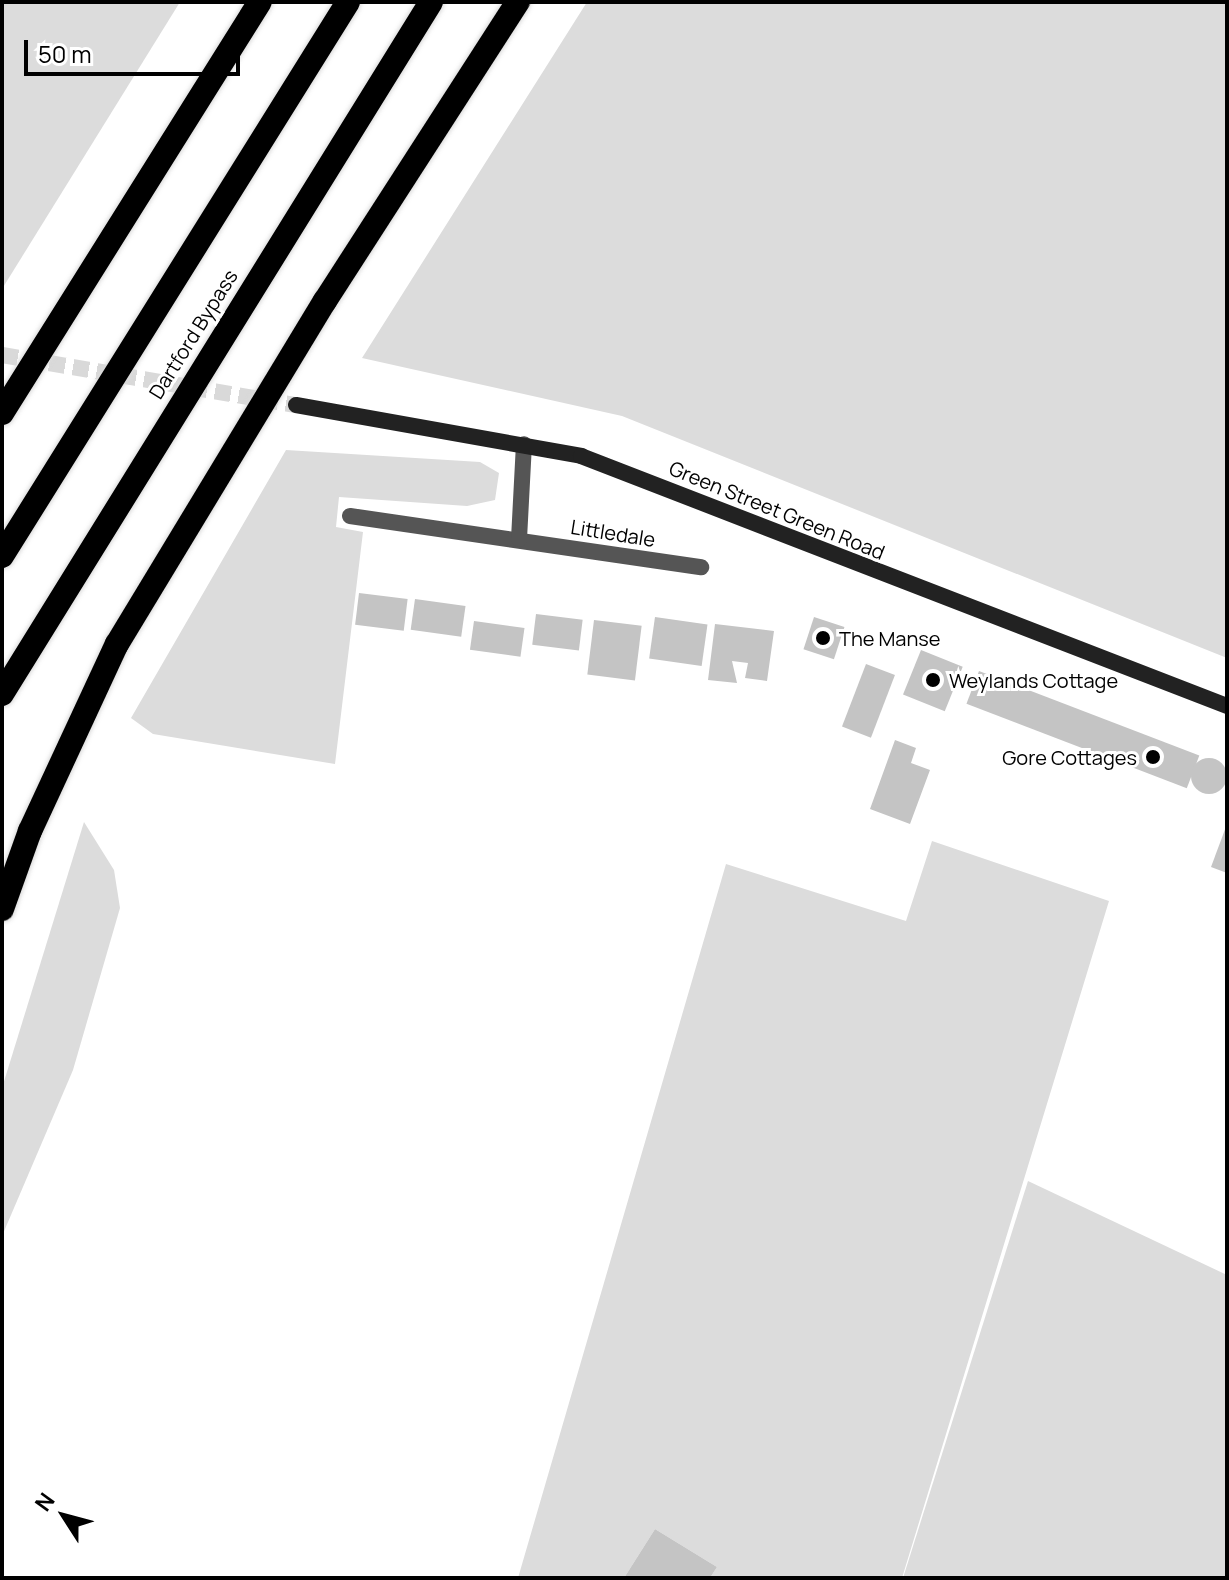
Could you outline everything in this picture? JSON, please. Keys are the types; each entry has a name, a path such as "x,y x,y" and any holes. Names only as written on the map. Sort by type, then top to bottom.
{"highway":[{"path":"2,413 260,2"},
{"path":"2,556 348,2"},
{"name":"Dartford Bypass","path":"2,694 431,2"},
{"path":"2,909 77,722 125,631 518,2"}],"main road":[{"name":"Green Street Green Road","path":"296,405 524,444 731,509 978,613 1227,706"}],"street":[{"path":"519,539 524,444"},
{"name":"Littledale","path":"350,516 701,567"}],"shaded area":[{"path":"2,2 180,2 2,289"},
{"path":"587,2 1227,2 1227,658 622,416 362,358"},
{"path":"286,450 480,462 499,473 495,500 467,506 339,497 336,527 363,532 335,764 153,734 131,718"},
{"path":"84,822 114,870 120,908 73,1070 2,1236 2,1088"},
{"path":"932,841 1109,901 902,1578 710,1578 717,1567 655,1529 624,1578 518,1578 726,864 906,921"},
{"path":"1028,1181 1227,1275 1227,1578 903,1578"}],"building":[{"path":"359,593 408,599 404,631 355,625"},
{"path":"415,599 466,606 461,637 411,630"},
{"path":"536,614 583,620 579,650 532,645"},
{"path":"655,617 707,624 702,666 649,659"},
{"name":"The Manse","path":"814,617 844,627 834,659 803,649"},
{"path":"594,620 642,626 635,680 587,675"},
{"path":"474,621 525,628 520,657 470,650"},
{"path":"715,624 774,631 767,681 745,678 748,663 732,661 737,683 708,680"},
{"name":"Weylands Cottage","path":"921,650 963,667 945,711 903,695"},
{"path":"866,664 895,675 871,738 842,727"},
{"path":"979,671 1199,756 1187,788 966,704"},
{"path":"895,740 916,748 911,763 930,770 910,824 870,809"},
{"path":"1209,758 1222,763 1227,776 1222,789 1209,794 1196,789 1191,776 1196,763"},
{"path":"1227,824 1227,873 1211,867"},
{"path":"655,1529 717,1567 710,1578 624,1578"}],"tunnel":[{"path":"2,355 296,405"}],"place":[{"name":"The Manse","path":"823,638"},
{"name":"Weylands Cottage","path":"933,680"},
{"name":"Gore Cottages","path":"1153,757"}]}
